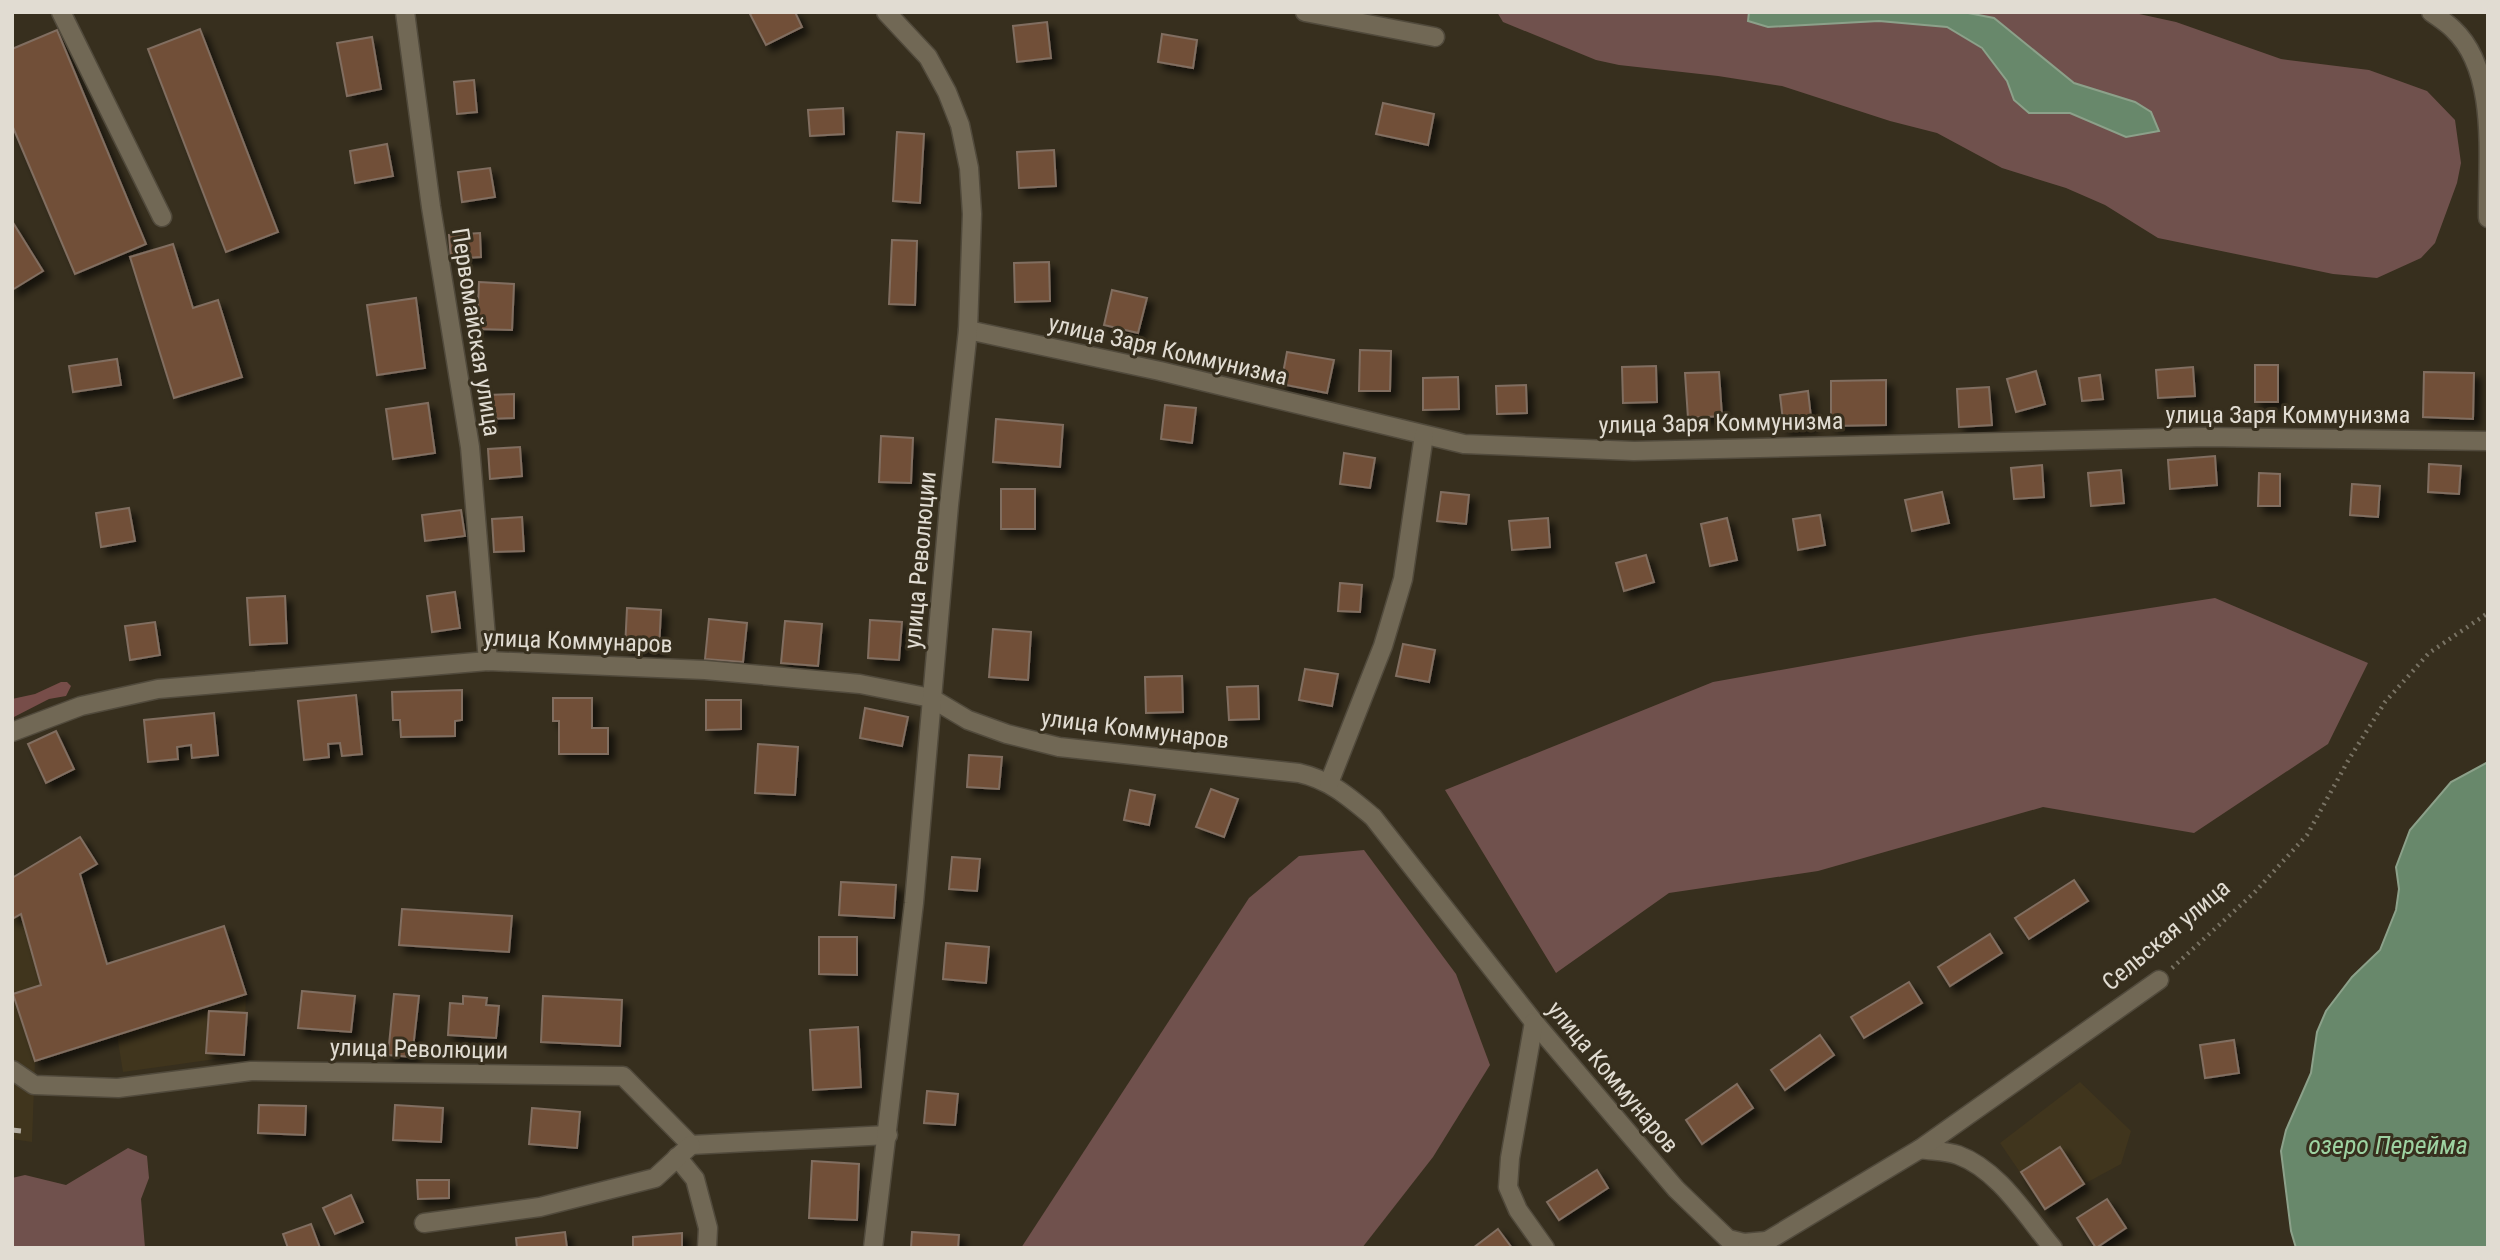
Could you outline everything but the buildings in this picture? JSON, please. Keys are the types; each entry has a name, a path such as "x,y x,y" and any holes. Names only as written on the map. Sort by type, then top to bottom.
{"street":[{"path":"61,12 162,218"},
{"name":"Первомайская улица","path":"405,12 431,207 470,447 488,661"},
{"name":"улица Революции","path":"873,1248 914,903 931,698 968,330 972,214 969,168 960,125 947,92 928,57 886,12"},
{"path":"1305,12 1435,37"},
{"path":"2431,12 2455,31 2476,64 2484,85 2487,108 2488,218"},
{"name":"улица Заря Коммунизма","path":"968,330 1160,371 1464,444 1634,451 2206,437 2488,441"},
{"path":"1329,783 1382,646 1403,579 1424,435"},
{"name":"улица Коммунаров","path":"12,732 81,706 158,689 488,661 731,672 860,684 931,698 968,720 1007,734 1059,747 1318,778 1341,790 1373,817 1534,1022 1721,1244 1761,1244"},
{"name":"Сельская улица","path":"1761,1244 1920,1149 2159,980"},
{"path":"1534,1022 1510,1158 1508,1187 1518,1210 1545,1248"},
{"name":"улица Революции","path":"12,1070 34,1085 118,1088 251,1071 623,1076 684,1151 695,1179 708,1228 707,1248"},
{"path":"424,1223 540,1207 655,1178 684,1151 888,1135"},
{"path":"1920,1149 1957,1155 1982,1167 2007,1192 2053,1248"}],"path":[{"name":"Сельская улица","path":"2159,980 2255,893 2307,835 2349,759 2385,702 2429,653 2488,613"}],"shaded area":[{"path":"1497,12 1749,12 1749,21 1879,21 1947,27 1981,48 2007,81 2014,100 2029,113 2070,113 2126,137 2135,102 2074,83 1994,18 1963,12 2130,12 2176,22 2281,59 2369,70 2427,91 2455,120 2461,163 2457,183 2435,243 2421,258 2377,278 2333,274 2158,238 2105,205 2066,188 2002,168 1937,133 1890,121 1782,86 1596,60 1503,22"},
{"path":"2215,598 2368,663 2328,744 2194,833 2043,807 1818,871 1669,893 1556,973 1445,790 1713,682 1976,635"},
{"path":"61,682 67,682 71,686 66,696 49,699 12,718 12,699 35,694"},
{"path":"80,837 97,864 81,874 107,963 224,926 246,994 244,1055 123,1072 117,1035 35,1061 32,1142 12,1139 12,878"},
{"path":"1364,850 1456,974 1490,1065 1433,1157 1362,1248 1021,1248 1249,898 1299,856"},
{"path":"2080,1082 2131,1131 2121,1164 2045,1209 2000,1143"},
{"path":"128,1148 147,1156 149,1178 141,1199 145,1248 12,1248 12,1178 25,1175 66,1185"}],"water":[{"path":"1749,12 1963,12 1994,18 2074,83 2135,102 2151,112 2159,131 2126,137 2070,113 2029,113 2014,100 2007,81 1982,48 1947,27 1879,21 1768,27 1748,21"},
{"name":"озеро Перейма","path":"2488,762 2488,1248 2296,1248 2291,1231 2281,1151 2286,1130 2311,1073 2317,1032 2326,1011 2352,977 2380,950 2396,910 2399,889 2396,867 2410,830 2451,782"}],"railway":[{"path":"12,1130 22,1131"}]}
